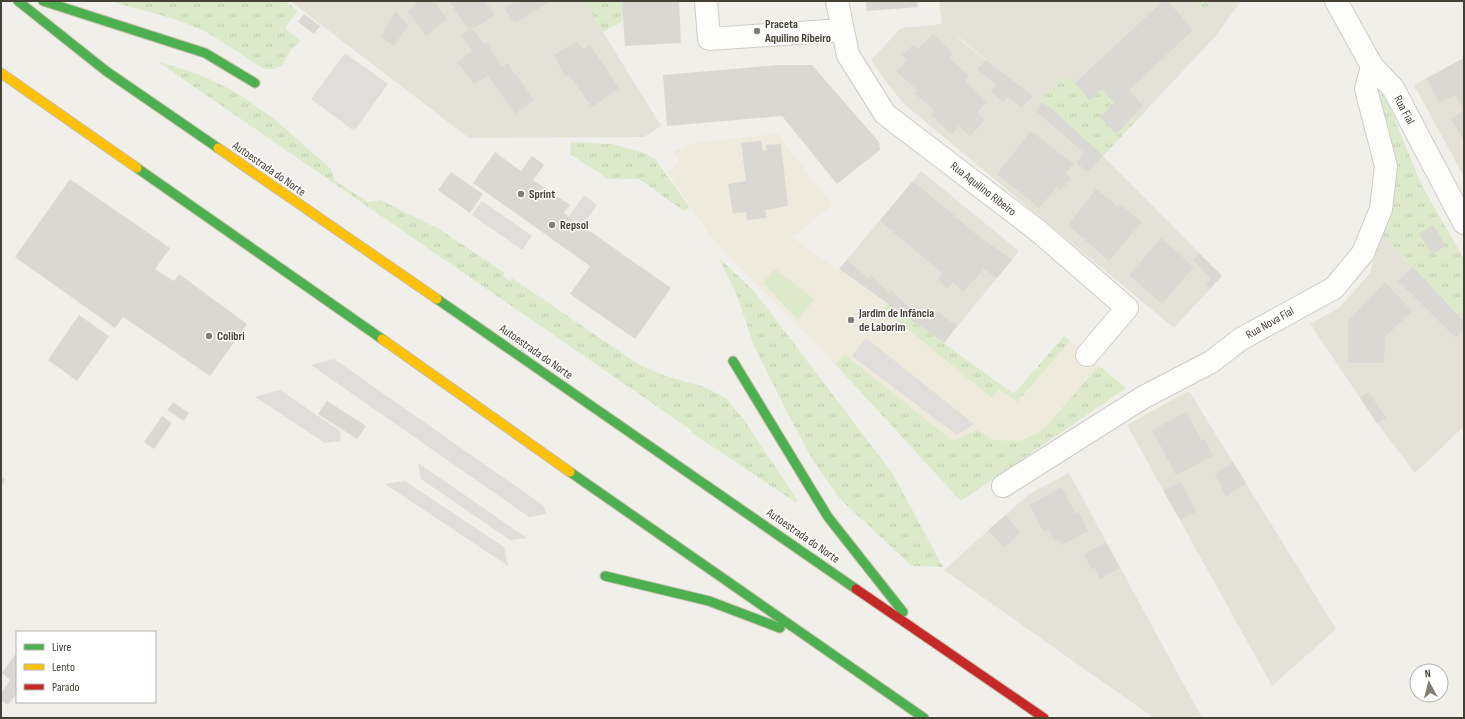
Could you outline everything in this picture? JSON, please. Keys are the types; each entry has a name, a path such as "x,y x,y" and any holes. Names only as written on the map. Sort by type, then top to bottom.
{"highway":[{"name":"Autoestrada do Norte","path":"18,1 106,71 1044,718"},
{"path":"43,1 205,53 255,83"},
{"path":"1,73 924,718"},
{"path":"733,361 828,517 917,630"},
{"path":"605,576 709,601 811,640"}],"street":[{"path":"706,1 709,39 842,30"},
{"name":"Rua Aquilino Ribeiro","path":"837,1 848,55 885,114 1037,230 1127,308 1087,354"},
{"name":"Rua Fial","path":"1336,1 1372,66 1393,88 1464,223"},
{"name":"Rua Nova Fial","path":"1003,486 1142,398 1211,362 1241,339 1334,288 1363,253 1381,209 1386,166 1366,89 1372,66"}],"shaded area":[{"path":"290,1 584,1 661,126 644,137 469,138"},
{"path":"939,1 1241,1 1214,38 1103,156 1222,276 1174,328 904,104 871,60 901,28 942,24","holes":["951,31 1004,74 964,43"]},
{"path":"345,53 388,84 354,131 311,99"},
{"path":"1464,58 1464,177 1414,85"},
{"name":"Jardim de Infância de Laborim","path":"778,134 832,205 792,237 1014,394 1064,336 1126,388 961,501 835,364 716,243 667,172 679,163 673,151 699,142"},
{"path":"921,171 1019,251 944,343 839,269"},
{"path":"584,195 597,205 583,226 569,216"},
{"path":"482,201 532,236 522,250 472,215"},
{"path":"1381,234 1464,321 1464,426 1415,473 1377,423 1310,324 1339,308 1370,273"},
{"path":"866,338 974,424 957,435 852,356"},
{"path":"334,359 544,506 546,514 529,517 311,365"},
{"path":"280,390 340,431 341,441 325,443 255,397"},
{"path":"1189,391 1336,629 1272,686 1127,425"},
{"path":"418,463 527,538 510,540 421,479"},
{"path":"1069,473 1202,718 1154,718 944,570 1029,494"},
{"path":"405,481 504,547 508,566 385,484"}],"green space":[{"path":"110,1 285,1 298,11 285,28 301,41 292,48 282,65 274,69 264,69 208,33 178,20"},
{"path":"584,1 622,1 623,21 603,32"},
{"path":"1194,1 1211,1 1204,11"},
{"path":"157,61 203,76 237,93 273,118 331,169 335,181 368,202 381,200 439,229 505,273 503,276 510,281 512,278 638,364 668,377 705,387 726,398 744,420 798,501 795,502 692,433 691,430"},
{"path":"1067,75 1089,100 1102,89 1114,103 1100,117 1116,133 1147,109 1103,156 1050,107 1039,101"},
{"path":"1378,93 1385,96 1421,184 1464,259 1464,320 1381,234 1393,200 1396,167"},
{"path":"571,142 612,144 645,153 656,160 690,208 684,211 639,179 608,179 570,154"},
{"path":"719,258 754,291 893,474 943,567 912,566 841,500 814,462 792,422 754,346 736,293"},
{"path":"775,269 814,299 798,320 763,283"},
{"path":"888,303 1014,394 1064,336 1070,341 1017,402 999,389 992,398 883,309"},
{"path":"845,355 953,441 977,430 993,440 1020,441 1043,430 1099,366 1126,388 961,501 835,364"}],"building":[{"path":"414,1 434,1 447,19 426,36 408,11 416,4"},
{"path":"449,1 485,1 495,15 472,29 484,44 487,43 502,67 508,63 514,75 516,74 534,100 515,114 488,75 474,84 457,62 472,51 461,35 469,30"},
{"path":"517,1 551,1 515,23 504,8"},
{"path":"622,1 679,1 681,43 625,46"},
{"path":"866,1 917,1 918,7 867,11"},
{"path":"1163,1 1168,1 1193,30 1129,90 1143,106 1116,134 1100,117 1114,103 1102,89 1090,100 1075,83"},
{"path":"395,11 408,25 394,46 381,37"},
{"path":"304,14 320,26 314,34 298,22"},
{"path":"933,34 953,54 949,58 969,76 965,81 986,102 977,113 985,120 970,136 959,126 952,135 931,115 934,110 914,93 917,90 896,71 907,61 902,55 913,45 918,49"},
{"path":"577,41 583,49 590,45 619,88 592,107 569,75 565,76 554,55"},
{"path":"1464,58 1464,110 1455,95 1439,103 1427,78"},
{"path":"986,60 1033,96 1021,108 1008,97 1003,102 991,92 996,84 977,69"},
{"path":"779,65 812,65 879,142 880,150 837,184 782,116 667,126 663,75"},
{"path":"1042,103 1050,107 1103,156 1087,172 1077,163 1084,153 1036,111"},
{"path":"1464,110 1464,141 1451,119"},
{"path":"1031,131 1074,164 1066,173 1071,179 1061,190 1057,187 1039,208 997,174"},
{"path":"761,141 763,151 767,150 766,145 781,144 788,206 765,210 767,218 747,220 746,212 733,213 728,184 746,181 741,143"},
{"path":"495,152 521,171 532,156 544,165 533,180 570,205 564,213 671,288 635,339 570,294 590,266 473,183"},
{"path":"451,172 483,194 470,213 438,190"},
{"path":"70,179 170,248 155,269 174,281 179,274 247,324 210,376 123,317 115,328 15,257"},
{"path":"913,181 976,234 1012,260 997,278 984,269 963,292 953,282 947,288 938,279 942,273 880,221"},
{"path":"1096,189 1117,206 1120,204 1142,222 1109,261 1068,225"},
{"path":"1433,225 1446,246 1432,254 1419,234"},
{"path":"1161,238 1194,267 1162,304 1129,275"},
{"path":"1199,253 1222,276 1210,288 1206,285 1211,278 1193,260"},
{"path":"847,260 868,278 870,275 889,293 892,291 910,309 913,306 931,321 938,312 957,326 944,343 839,269"},
{"path":"1413,267 1464,321 1464,332 1463,330 1456,338 1398,281"},
{"path":"1385,282 1412,311 1385,337 1384,363 1348,363 1348,321"},
{"path":"79,315 109,336 77,381 48,360"},
{"path":"1368,391 1386,418 1377,423 1360,398"},
{"path":"327,401 366,426 357,439 318,414"},
{"path":"173,402 189,413 184,421 167,410"},
{"path":"1186,412 1202,441 1205,439 1213,456 1176,475 1152,430"},
{"path":"162,416 172,423 154,449 144,442"},
{"path":"1233,462 1246,483 1226,496 1215,474"},
{"path":"1,477 5,479 1,489"},
{"path":"1181,482 1196,512 1180,520 1163,490"},
{"path":"1061,487 1076,514 1079,512 1088,531 1062,545 1059,540 1054,541 1049,529 1043,531 1030,505"},
{"path":"1006,515 1020,533 1004,548 988,530"},
{"path":"1106,542 1120,568 1100,579 1095,568 1091,569 1084,554"},
{"path":"16,653 16,694 8,705 1,700 1,693 10,680 2,673"}],"traffic: fast":[{"path":"18,1 106,71 218,148"},
{"path":"43,1 205,53 255,83"},
{"path":"137,168 382,339"},
{"path":"437,299 856,589"},
{"path":"733,361 828,517 903,612"},
{"path":"570,472 924,718"},
{"path":"605,576 709,601 780,628"}],"traffic: slow":[{"path":"1,73 137,168"},
{"path":"218,148 437,299"},
{"path":"382,339 570,472"}],"traffic: jam":[{"path":"856,589 1044,718"}],"place":[{"name":"Praceta Aquilino Ribeiro","path":"757,31"},
{"name":"Sprint","path":"521,194"},
{"name":"Repsol","path":"552,225"},
{"name":"Jardim de Infância de Laborim","path":"851,320"},
{"name":"Colibri","path":"209,336"}]}
